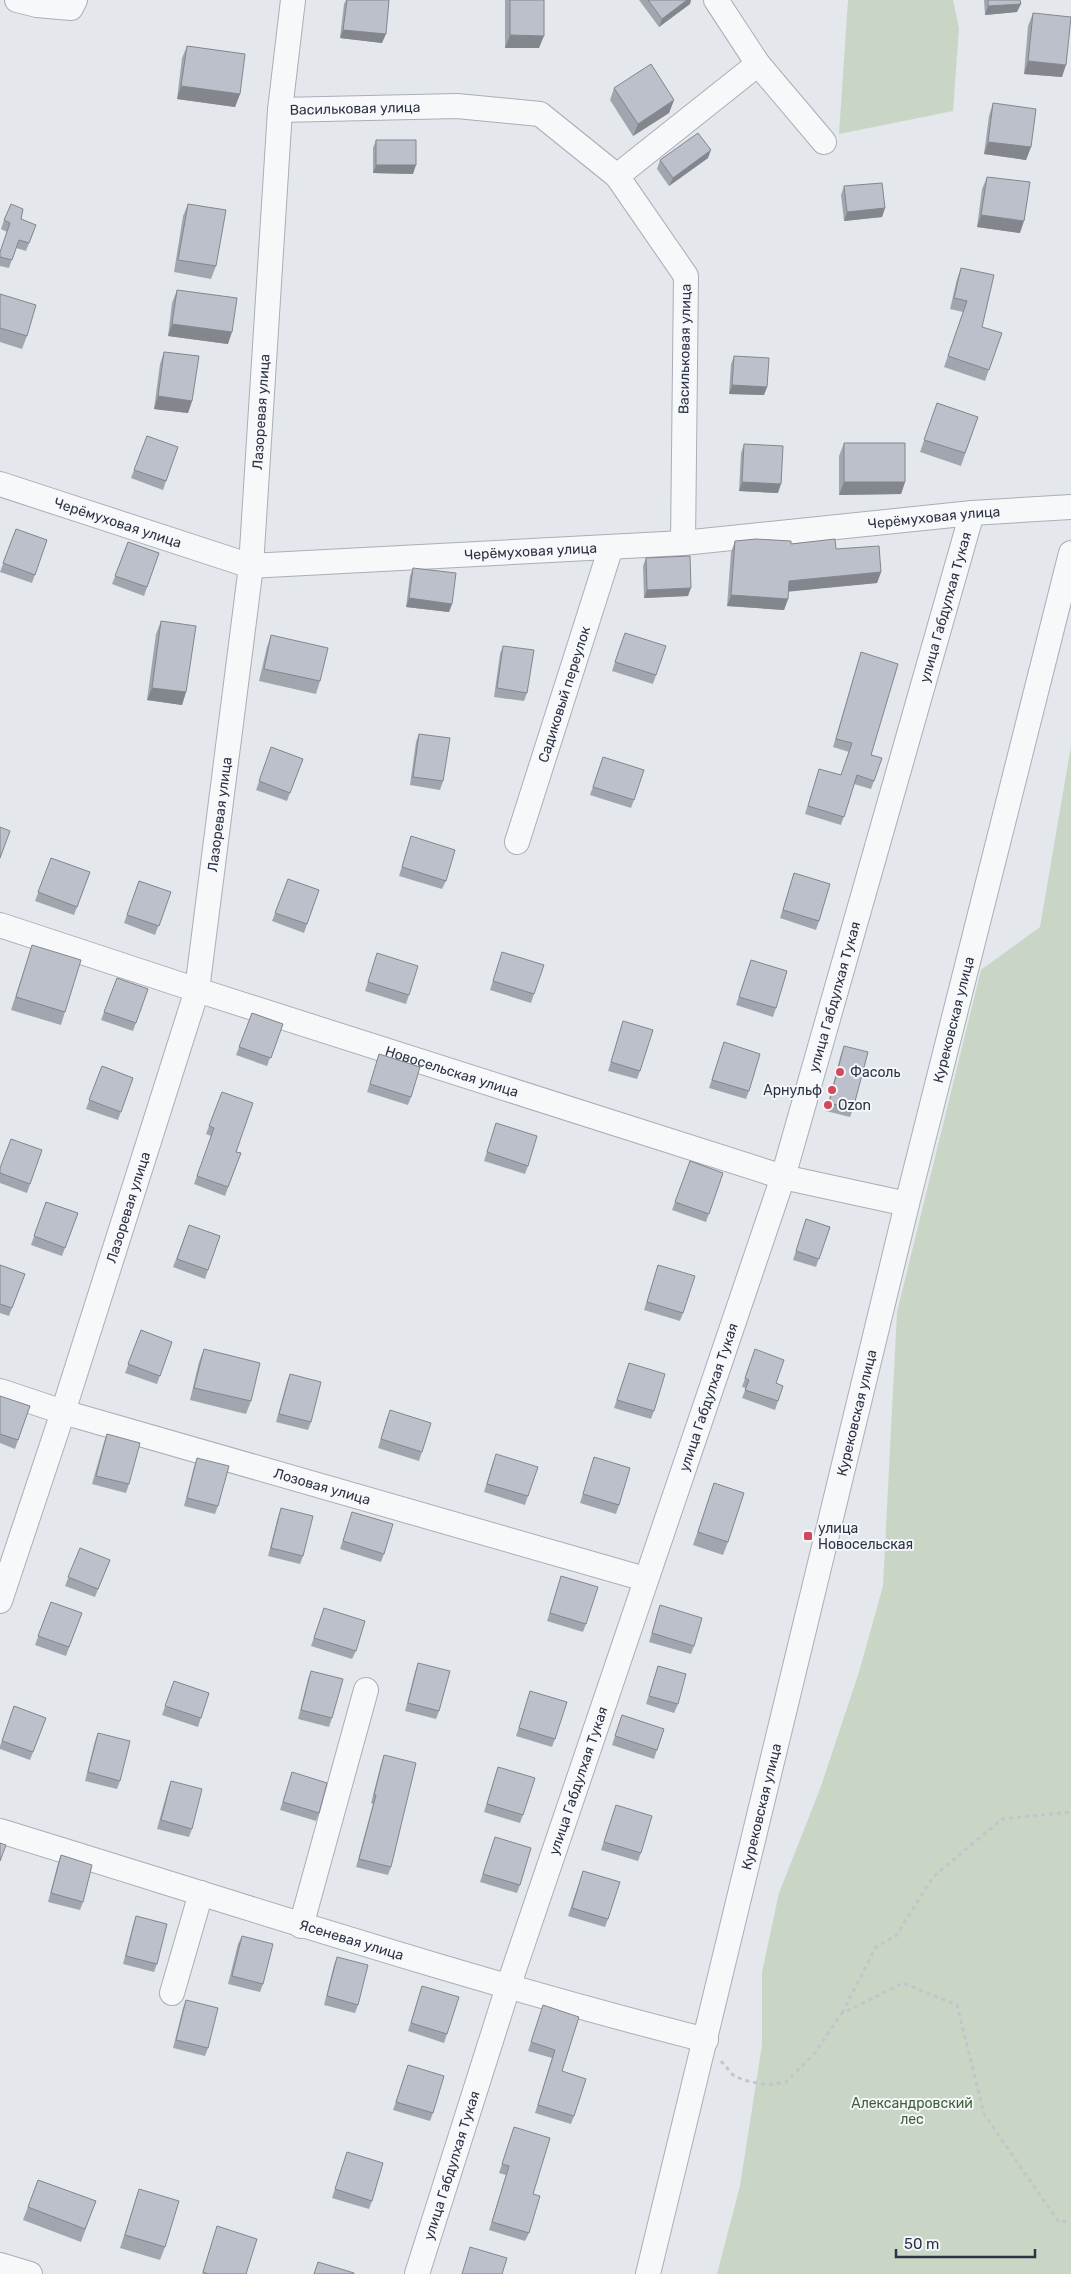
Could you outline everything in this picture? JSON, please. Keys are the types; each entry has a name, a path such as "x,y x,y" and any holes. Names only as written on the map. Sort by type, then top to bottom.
{"street":[{"path":"17,0 37,5 71,8 75,0"},
{"name":"Лазоревая улица","path":"0,1601 63,1412 197,990 251,566 280,110 294,0"},
{"path":"716,0 758,64 824,142"},
{"path":"617,176 758,64"},
{"name":"Васильковая улица","path":"280,110 457,106 540,114 617,176 686,276 683,543"},
{"name":"Черёмуховая улица","path":"0,484 251,566 683,543 972,513 1071,507"},
{"name":"улица Габдулхая Тукая","path":"417,2274 508,1987 783,1177 972,513"},
{"name":"Садиковый переулок","path":"517,842 611,547"},
{"name":"Курековская улица","path":"648,2274 907,1204 1071,553"},
{"name":"Новосельская улица","path":"0,925 197,990 783,1177 907,1204"},
{"name":"Лозовая улица","path":"0,1391 63,1412 645,1579"},
{"path":"301,1926 366,1690"},
{"name":"Ясеневая улица","path":"0,1831 301,1926 508,1987 706,2040"},
{"path":"172,1993 201,1893"},
{"path":"0,2264 30,2274"}],"path":[{"path":"706,2040 723,2064 738,2077 767,2085 786,2082 816,2053 841,2014 876,1948 896,1936 933,1877 1002,1819 1071,1812"},
{"path":"841,2014 903,1983 957,2006 984,2114 1058,2221 1071,2222"}],"green space":[{"path":"848,0 953,0 959,28 953,111 839,134"},
{"name":"Александровский лес","path":"1071,746 1071,2274 717,2274 740,2186 762,2045 762,1972 779,1893 820,1789 859,1672 883,1586 897,1312 981,970 1040,927"}],"building":[{"path":"347,0 389,0 386,34 343,30"},
{"path":"510,0 544,0 544,36 510,35"},
{"path":"648,0 687,0 662,19"},
{"path":"988,0 1020,0 1021,4 988,6"},
{"path":"1033,13 1071,17 1066,65 1028,61"},
{"path":"187,46 245,54 240,94 181,86"},
{"path":"651,64 674,100 638,124 614,88"},
{"path":"993,103 1036,109 1031,147 988,142"},
{"path":"698,133 711,150 673,178 660,160"},
{"path":"376,140 416,140 416,165 376,165"},
{"path":"987,177 1030,182 1024,221 981,215"},
{"path":"882,183 885,208 847,212 844,186"},
{"path":"11,204 23,209 21,219 36,225 29,243 19,240 12,260 0,257 10,223 4,220"},
{"path":"188,204 226,210 216,266 178,260"},
{"path":"961,268 994,275 982,327 1002,333 989,370 948,356 967,301 954,298"},
{"path":"177,290 237,298 232,332 172,324"},
{"path":"0,294 36,305 27,336 0,328"},
{"path":"164,352 199,356 192,401 158,396"},
{"path":"734,356 769,358 767,387 732,385"},
{"path":"937,403 978,417 965,453 924,440"},
{"path":"147,436 178,447 166,481 134,470"},
{"path":"844,443 905,443 905,482 844,482"},
{"path":"744,444 783,446 781,484 742,482"},
{"path":"16,529 47,540 35,575 3,563"},
{"path":"756,539 791,541 791,544 835,539 836,549 879,546 881,572 789,581 788,599 731,595 735,541"},
{"path":"128,542 159,553 147,587 115,576"},
{"path":"690,556 691,588 647,590 646,558"},
{"path":"413,568 456,573 452,604 409,598"},
{"path":"161,621 196,626 186,692 152,688"},
{"path":"625,633 666,646 656,675 615,662"},
{"path":"271,635 328,648 320,681 264,669"},
{"path":"503,646 534,650 527,693 497,688"},
{"path":"861,652 898,664 871,755 882,758 874,781 857,775 844,817 808,806 819,769 841,775 852,743 836,739"},
{"path":"419,734 450,738 443,781 413,777"},
{"path":"271,747 303,759 290,793 259,781"},
{"path":"603,757 644,770 634,800 593,787"},
{"path":"0,827 10,831 0,858"},
{"path":"411,836 455,850 446,881 402,867"},
{"path":"51,858 90,872 77,907 38,892"},
{"path":"794,873 830,884 819,921 783,910"},
{"path":"288,879 319,890 307,924 275,913"},
{"path":"139,881 171,892 159,926 127,915"},
{"path":"32,945 81,960 65,1012 16,997"},
{"path":"502,952 544,965 534,994 493,981"},
{"path":"377,953 418,966 409,995 368,982"},
{"path":"751,960 787,971 776,1008 739,997"},
{"path":"117,978 148,989 136,1023 104,1012"},
{"path":"252,1013 283,1024 271,1058 239,1047"},
{"path":"623,1021 653,1030 640,1071 611,1062"},
{"path":"724,1042 760,1054 749,1091 712,1080"},
{"path":"844,1046 868,1052 853,1109 829,1103"},
{"path":"379,1054 420,1067 411,1097 370,1084"},
{"path":"102,1066 133,1078 121,1112 89,1100"},
{"path":"222,1092 253,1103 236,1152 241,1153 228,1187 197,1176 214,1128 209,1126"},
{"path":"496,1123 537,1136 528,1166 487,1152"},
{"path":"11,1139 42,1150 30,1184 0,1173 0,1168"},
{"path":"690,1161 723,1173 709,1214 675,1202"},
{"path":"46,1202 78,1213 65,1248 34,1236"},
{"path":"806,1219 830,1227 819,1259 796,1251"},
{"path":"189,1225 220,1236 208,1270 177,1259"},
{"path":"0,1265 25,1274 12,1308 0,1304"},
{"path":"658,1265 695,1276 683,1313 647,1302"},
{"path":"141,1330 172,1342 160,1376 128,1364"},
{"path":"204,1349 260,1363 251,1401 194,1388"},
{"path":"755,1349 784,1360 776,1383 783,1386 778,1401 745,1390 749,1380 745,1378"},
{"path":"629,1363 665,1374 654,1411 617,1400"},
{"path":"290,1374 321,1382 311,1422 279,1414"},
{"path":"0,1396 30,1406 18,1440 0,1434"},
{"path":"390,1410 431,1423 422,1452 381,1439"},
{"path":"107,1434 140,1443 129,1484 96,1476"},
{"path":"496,1454 538,1467 528,1496 487,1484"},
{"path":"594,1457 630,1468 619,1505 583,1494"},
{"path":"197,1458 229,1466 218,1506 187,1498"},
{"path":"714,1483 744,1493 728,1542 698,1532"},
{"path":"281,1508 313,1516 303,1556 271,1548"},
{"path":"352,1512 393,1524 384,1554 343,1541"},
{"path":"80,1548 110,1560 98,1589 68,1577"},
{"path":"561,1576 598,1587 586,1624 550,1613"},
{"path":"51,1602 82,1613 69,1647 38,1636"},
{"path":"660,1605 702,1618 694,1646 652,1633"},
{"path":"324,1608 365,1621 356,1651 314,1638"},
{"path":"418,1663 450,1671 439,1711 408,1703"},
{"path":"658,1666 686,1674 678,1704 649,1696"},
{"path":"311,1671 343,1679 332,1718 301,1710"},
{"path":"174,1681 209,1693 201,1718 165,1706"},
{"path":"530,1691 567,1702 555,1739 519,1728"},
{"path":"14,1706 46,1718 33,1752 2,1741"},
{"path":"622,1715 664,1729 657,1750 615,1736"},
{"path":"98,1733 130,1741 120,1781 88,1772"},
{"path":"384,1755 416,1763 391,1867 359,1859 376,1795 374,1795"},
{"path":"498,1767 535,1778 523,1815 487,1804"},
{"path":"292,1772 327,1783 319,1813 283,1802"},
{"path":"171,1781 202,1789 192,1829 161,1820"},
{"path":"616,1805 652,1816 641,1853 604,1842"},
{"path":"495,1837 531,1848 520,1885 483,1874"},
{"path":"0,1843 6,1845 0,1861"},
{"path":"61,1855 92,1865 83,1902 51,1893"},
{"path":"583,1871 620,1882 608,1919 572,1908"},
{"path":"136,1916 167,1924 157,1964 126,1956"},
{"path":"242,1936 273,1944 263,1984 232,1976"},
{"path":"337,1957 368,1965 358,2005 327,1996"},
{"path":"422,1986 459,1997 447,2034 411,2023"},
{"path":"186,2000 218,2008 208,2048 176,2040"},
{"path":"543,2005 579,2017 562,2071 586,2079 574,2116 538,2105 555,2050 531,2042"},
{"path":"408,2065 444,2076 433,2113 396,2102"},
{"path":"514,2127 550,2138 533,2194 540,2196 529,2233 492,2222 509,2166 502,2164"},
{"path":"347,2152 383,2163 372,2201 335,2189"},
{"path":"38,2180 96,2201 85,2229 28,2207"},
{"path":"139,2189 179,2201 165,2247 125,2235"},
{"path":"217,2226 257,2239 246,2274 208,2274 203,2272"},
{"path":"470,2247 507,2258 502,2274 462,2274"},
{"path":"318,2262 354,2273 354,2274 314,2274"}],"place":[{"name":"Фасоль","path":"840,1072"},
{"name":"Арнульф","path":"832,1090"},
{"name":"Ozon","path":"828,1105"},
{"name":"улица Новосельская","path":"808,1536"}]}
